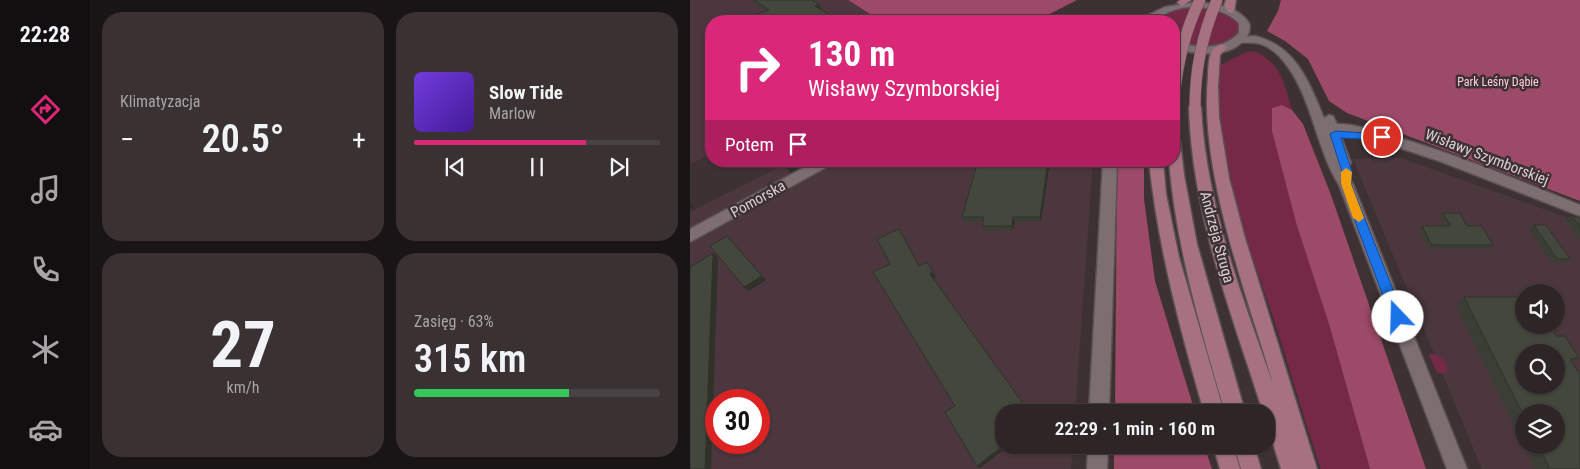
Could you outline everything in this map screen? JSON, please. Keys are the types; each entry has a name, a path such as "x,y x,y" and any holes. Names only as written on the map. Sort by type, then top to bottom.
{"main road":[{"path":"1180,56 1189,25 1200,0"},
{"name":"Andrzeja Struga","path":"1217,0 1206,28 1198,58 1195,107 1200,168 1212,226 1225,271 1291,469"},
{"path":"1231,0 1229,5 1231,10"},
{"path":"1222,47 1215,54 1213,72 1213,124 1219,163 1233,222 1307,469"},
{"path":"1157,167 1168,254 1176,288 1212,404"},
{"name":"Andrzeja Struga","path":"1177,167 1180,200 1189,243 1233,404"},
{"path":"1226,454 1230,469"},
{"path":"1247,454 1251,469"}],"street":[{"path":"1157,15 1163,8 1184,2 1207,3 1231,10 1240,17 1251,31 1284,46 1300,60 1310,75 1347,172 1346,184 1457,469"},
{"path":"1239,40 1244,33 1245,25"},
{"path":"1180,46 1200,50 1222,47 1239,40 1254,39 1267,43 1291,62 1330,130"},
{"name":"Wisławy Szymborskiej","path":"1330,130 1382,137 1421,149 1580,211"},
{"name":"Pomorska","path":"690,236 816,167"},
{"path":"1099,404 1110,167"},
{"path":"1097,469 1098,454"}],"shaded area":[{"path":"690,0 848,0 872,15 705,15 705,157 690,164"},
{"path":"1187,5 1222,9 1239,22 1238,34 1232,40 1216,46 1199,47 1180,44 1180,15 1162,15"},
{"path":"1254,51 1271,62 1276,68 1284,83 1292,110 1282,105 1297,226 1329,324 1370,469 1321,469 1233,194 1220,130 1218,98 1220,65 1246,52"},
{"path":"1401,158 1580,222 1580,469 1482,469 1353,159"},
{"path":"779,167 1093,167 1076,404 995,404 995,454 1072,454 1071,469 690,469 690,212"},
{"path":"1435,354 1444,360 1447,366 1446,373 1437,373 1429,355"}],"green space":[{"path":"848,0 1077,0 1048,15 872,15"},
{"name":"Park Leśny Dąbie","path":"1281,0 1580,0 1580,201 1347,113 1329,101 1308,59 1285,41 1267,31 1278,11"},
{"path":"1282,105 1292,110 1303,124 1331,195 1426,469 1370,469 1329,324 1297,226 1272,131 1272,108"},
{"path":"1117,167 1144,167 1144,199 1155,281 1193,404 1115,404"},
{"path":"1114,454 1207,454 1212,469 1114,469"}],"building":[{"path":"754,0 812,0 819,4 815,6 830,15 755,15 769,10"},
{"path":"976,167 1047,167 1040,217 1013,217 1012,226 982,226 984,217 962,217"},
{"path":"1443,213 1460,213 1467,226 1482,226 1493,245 1432,245 1422,226 1451,226"},
{"path":"1571,215 1580,218 1580,226"},
{"path":"1534,225 1546,225 1570,259 1557,259"},
{"path":"899,229 919,266 927,262 933,272 930,274 1023,404 995,404 995,452 977,466 945,412 955,406 873,272 890,264 877,239"},
{"path":"727,236 762,276 744,287 710,246"},
{"path":"713,253 708,389 705,389 705,469 690,469 690,267"},
{"path":"1464,297 1515,297 1515,334 1555,334 1556,336 1565,336 1579,358 1570,359 1580,375 1580,469 1550,469 1542,454 1565,454 1565,404 1518,404"}],"slow traffic":[{"path":"1346,172 1346,184 1359,218"}],"route":[{"path":"1382,137 1335,134 1347,172 1346,184 1398,317"}]}
